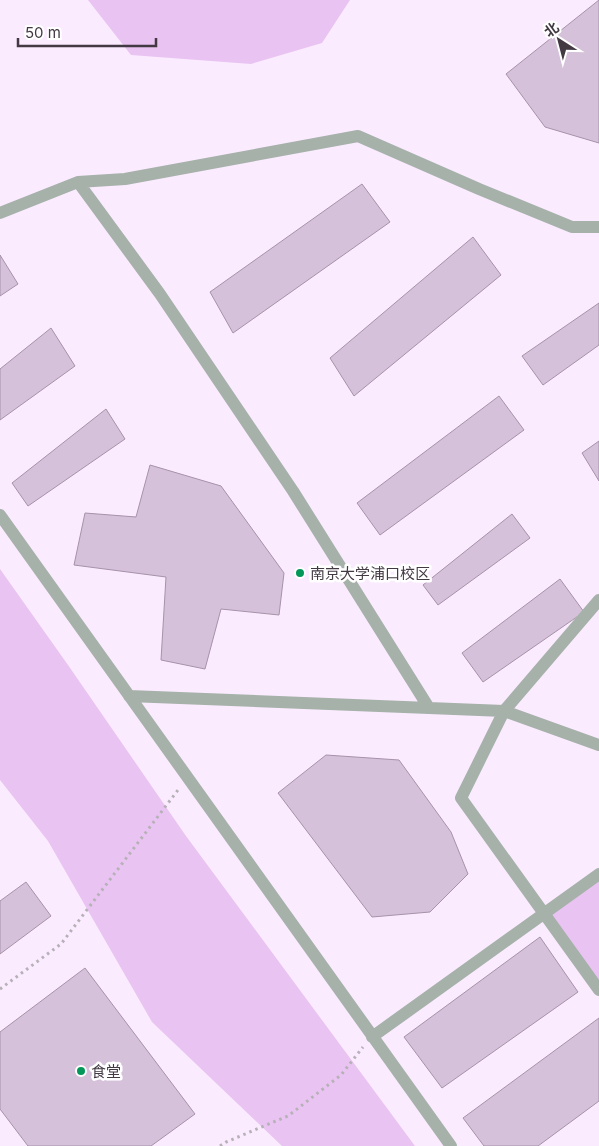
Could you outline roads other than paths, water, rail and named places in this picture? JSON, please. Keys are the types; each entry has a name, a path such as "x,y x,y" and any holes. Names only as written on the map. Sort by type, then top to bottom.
{"street":[{"path":"0,213 78,182 125,179 358,136 572,227 599,227"},
{"path":"78,182 160,294 293,492 429,708"},
{"path":"0,514 451,1146"},
{"path":"599,600 504,711 461,798 599,990"},
{"path":"129,696 504,711 599,745"},
{"path":"372,1036 599,874"}],"place":[{"name":"南京大学浦口校区","path":"300,573"},
{"name":"食堂","path":"81,1071"}]}
